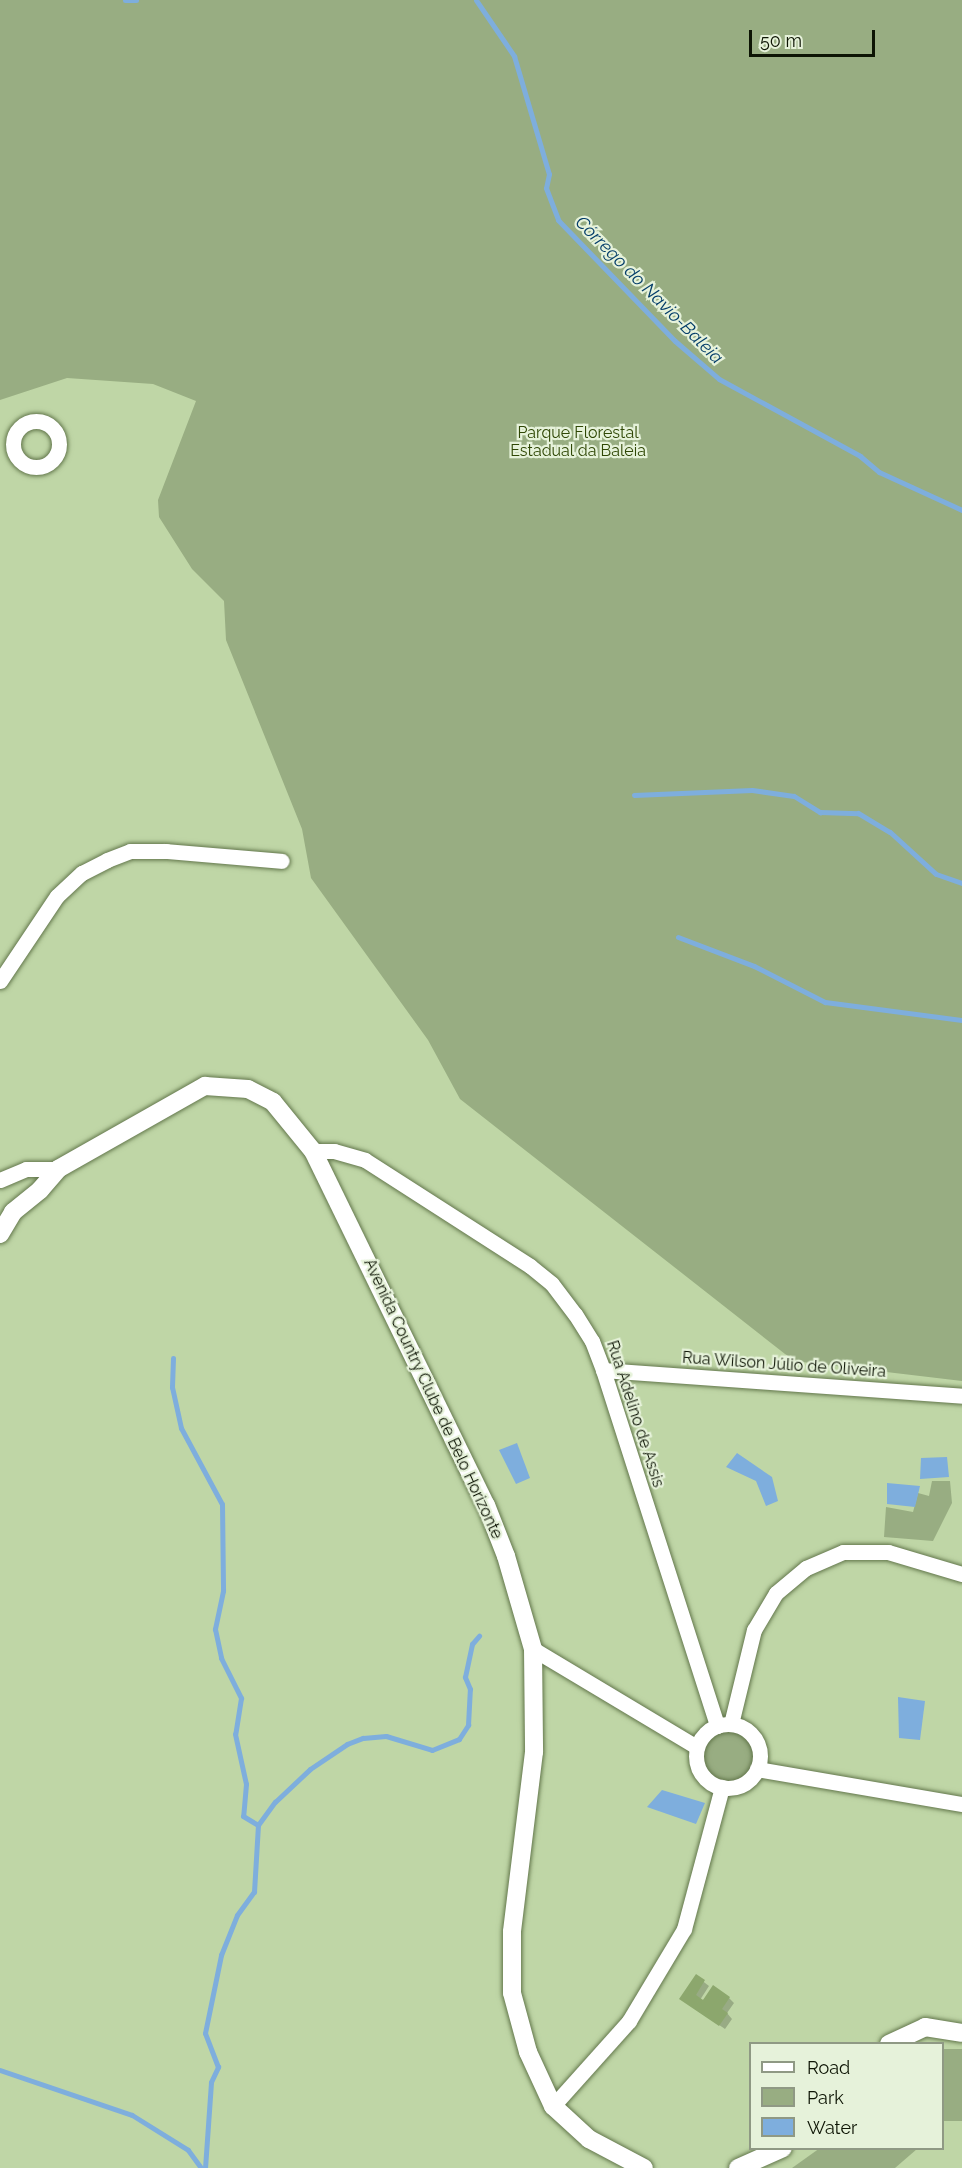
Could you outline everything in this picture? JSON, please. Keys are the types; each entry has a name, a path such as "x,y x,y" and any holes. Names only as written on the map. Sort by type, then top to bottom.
{"street":[{"path":"0,460 15,455"},
{"path":"0,981 57,896 82,873 107,860 130,851 166,851 282,861"},
{"name":"Avenida Country Clube de Belo Horizonte","path":"0,1234 13,1212 40,1190 58,1169 205,1086 248,1089 273,1102 313,1151 486,1505 506,1556 533,1649 534,1752 512,1932 512,1993 528,2052 552,2106 589,2139 644,2168"},
{"name":"Rua Adelino de Assis","path":"313,1151 334,1151 365,1160 530,1266 552,1284 575,1314 592,1341 603,1370 724,1725"},
{"path":"0,1180 26,1169 58,1169"},
{"name":"Rua Wilson Júlio de Oliveira","path":"603,1370 962,1396"},
{"path":"724,1725 753,1630 776,1593 806,1568 843,1552 888,1551 962,1574"},
{"path":"533,1649 698,1747"},
{"path":"724,1725 753,1734 759,1745 758,1769 743,1784 722,1787 701,1772 698,1747 708,1731 724,1725"},
{"path":"758,1769 962,1804"},
{"path":"552,2106 629,2020 684,1929 722,1787"},
{"path":"891,2042 925,2027 962,2033"},
{"path":"738,2168 778,2150"}],"green space":[{"name":"Parque Florestal Estadual da Baleia","path":"0,0 962,0 962,1381 794,1361 460,1099 428,1040 311,878 302,829 226,640 224,601 192,569 159,517 158,500 196,401 153,384 67,378 0,400"},
{"path":"932,1481 950,1481 952,1503 933,1541 884,1537 886,1507 913,1512 918,1493 929,1496"},
{"path":"723,1727 735,1727 750,1735 758,1750 758,1762 750,1777 735,1785 723,1785 708,1777 700,1762 700,1750 708,1735"},
{"path":"944,2049 962,2049 962,2121 944,2121"},
{"path":"817,2150 916,2150 895,2168 792,2168"}],"water":[{"path":"517,1443 530,1478 516,1484 499,1450"},
{"path":"737,1453 772,1477 778,1501 766,1506 756,1481 726,1467"},
{"path":"947,1457 949,1477 920,1479 921,1458"},
{"path":"887,1483 920,1486 915,1507 887,1504"},
{"path":"898,1697 925,1701 920,1740 899,1738"},
{"path":"662,1790 705,1803 696,1824 647,1807"}],"building":[{"path":"696,1974 705,1980 696,1995 703,2000 713,1985 730,1997 722,2009 728,2013 719,2026 679,1999"}],"waterway":[{"name":"Córrego do Navio-Baleia","path":"125,0 136,0"},
{"name":"Córrego do Navio-Baleia","path":"476,0 514,56 549,174 546,188 558,220 675,341 719,379 860,456 879,472 962,510"},
{"name":"Córrego do Navio-Baleia","path":"634,795 752,790 794,796 820,812 858,813 890,832 936,874 962,883"},
{"name":"Córrego do Navio-Baleia","path":"678,937 754,966 825,1002 962,1020"},
{"path":"173,1358 172,1387 181,1428 222,1504 223,1591 215,1629 221,1658 241,1698 235,1734 246,1784 243,1816 258,1825"},
{"path":"205,2168 211,2082 218,2067 205,2033 221,1955 237,1915 254,1892 258,1825 275,1802 310,1769 347,1744 363,1738 386,1736 432,1750 459,1739 468,1725 470,1689 465,1677 472,1644 479,1636"},
{"path":"0,2070 132,2115 188,2150 201,2168"}]}
